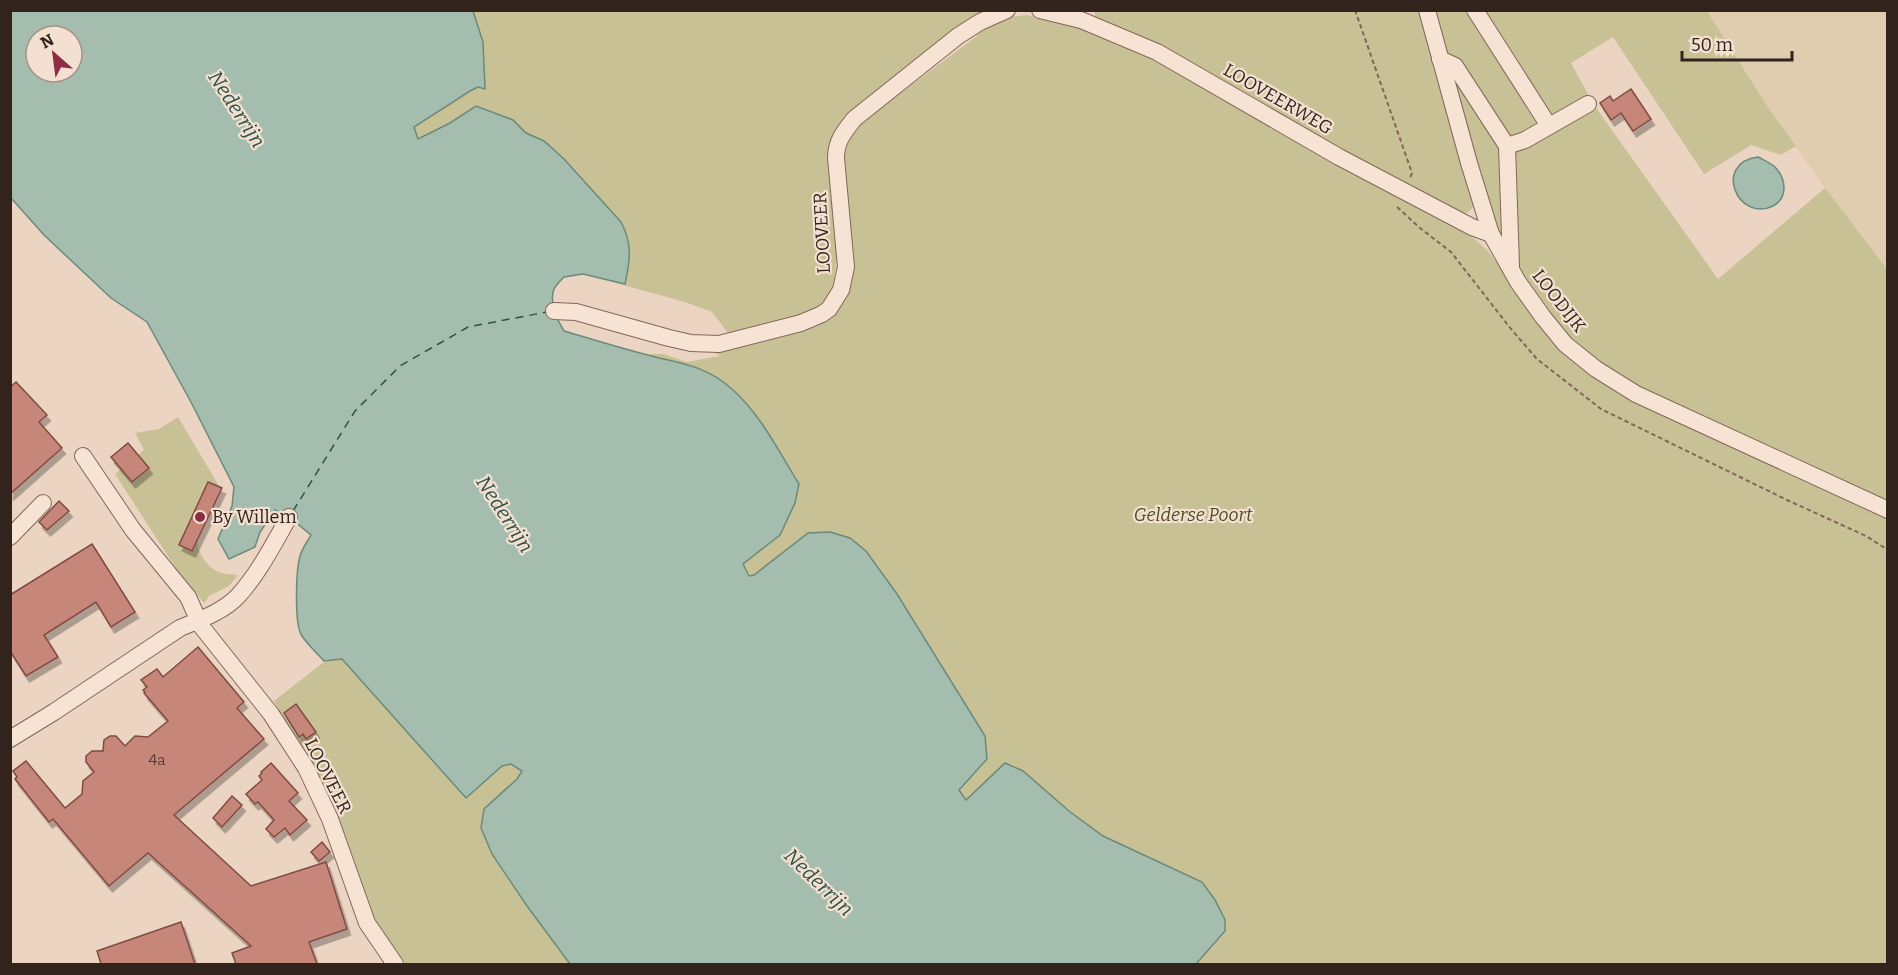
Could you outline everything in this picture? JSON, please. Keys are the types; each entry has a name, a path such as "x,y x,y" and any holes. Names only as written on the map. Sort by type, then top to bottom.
{"street":[{"name":"LOOVEERWEG","path":"1040,10 1082,20 1156,52 1339,157 1473,227 1491,234"},
{"name":"LOODIJK","path":"1427,10 1469,164 1491,234 1543,317 1565,344 1596,369 1636,394 1887,510"},
{"path":"1475,10 1549,126"},
{"name":"LOOVEER","path":"554,311 576,312 669,339 719,344 801,324 830,309 841,290 846,267 836,158 836,148 841,136 854,119 958,36 1002,12"},
{"path":"1440,59 1455,66 1507,146 1511,269"},
{"path":"1507,146 1524,140 1588,104"},
{"name":"LOOVEER","path":"83,456 133,530 188,597 206,633 271,714 306,768 330,819 367,923 395,964"},
{"path":"10,537 42,504"},
{"path":"10,739 180,628 220,609 238,596 267,557 289,517"}],"path":[{"path":"1355,10 1412,173 1405,192"}],"shaded area":[{"path":"1707,11 1887,11 1887,269 1825,188 1769,109"}],"green space":[{"path":"985,10 987,15 855,109 835,131 829,149 837,256 830,295 821,306 803,315 728,333 712,312 685,302 583,274 564,277 417,139 341,11"},
{"path":"1095,11 1418,11 1475,204 1470,211 1462,215 1095,19"},
{"path":"1430,11 1468,11 1539,116 1539,129 1507,138 1443,50"},
{"path":"1482,11 1707,11 1769,109 1796,146 1781,155 1751,145 1704,174 1613,37 1571,63 1594,105 1718,279 1825,188 1887,269 1887,503 1610,372 1571,339 1518,273 1512,153 1551,122"},
{"name":"Gelderse Poort","path":"1026,15 1065,22 1149,54 1394,195 1471,236 1487,250 1564,347 1887,517 1887,964 1142,964 968,800 749,574 562,330 650,356 664,354 686,362 720,356 710,350 838,305 843,147 851,130 977,36 975,33 1009,17"},
{"path":"1448,68 1502,150 1502,248"},
{"path":"178,417 219,486 198,539 199,550 208,565 215,570 238,575 229,586 209,596 204,603 179,573 115,474 144,450 135,433 159,429"},
{"path":"342,658 403,725 449,688 703,964 403,964 385,939 363,899 295,738 274,701 324,662"}],"water":[{"name":"Nederrijn","path":"11,11 473,11 483,42 485,89 478,87 470,91 414,127 418,139 450,123 476,106 513,120 526,133 544,141 564,159 621,222 629,245 625,284 583,274 564,277 555,287 553,294 556,316 564,331 693,366 713,375 733,390 761,422 799,484 795,503 780,535 743,564 749,576 754,575 808,533 830,532 850,538 866,551 897,594 985,736 987,759 959,790 966,800 1005,763 1023,771 1069,811 1103,836 1202,882 1215,900 1225,920 1225,931 1196,964 570,964 492,854 481,828 484,809 517,779 522,771 511,764 502,766 466,798 342,659 324,661 310,646 299,630 296,597 300,556 311,535 289,517 275,510 260,532 255,547 229,559 218,539 232,506 234,487 147,322 111,298 44,235 11,198"},
{"path":"1758,157 1774,166 1781,176 1784,187 1782,198 1778,202 1773,206 1760,209 1749,206 1741,200 1735,190 1733,180 1736,170 1744,162"}],"building":[{"path":"1631,89 1651,119 1633,131 1621,113 1611,120 1600,103 1610,96 1613,101"},
{"path":"16,382 47,415 39,422 62,448 10,494 10,387"},
{"path":"128,443 149,468 132,482 111,457"},
{"path":"208,482 222,488 192,551 179,545"},
{"path":"59,501 69,511 47,530 39,522"},
{"path":"92,544 135,612 111,627 96,602 44,635 58,657 26,676 10,651 10,595"},
{"path":"198,647 244,702 237,708 264,739 174,815 251,886 326,862 347,929 309,942 317,964 236,964 232,953 251,946 148,853 109,886 53,819 49,822 15,779 17,777 13,771 26,761 65,808 82,794 83,781 94,772 86,762 86,756 92,751 103,751 104,740 110,736 116,736 125,746 135,736 148,737 168,721 144,693 143,690 147,687 141,680 157,669 163,677"},
{"path":"296,704 316,732 306,739 303,734 299,737 284,713"},
{"path":"271,763 298,793 289,801 307,820 290,835 285,828 274,837 266,829 274,820 258,802 255,804 246,794 262,780 259,776 261,772"},
{"path":"232,796 242,805 222,827 213,818"},
{"path":"322,842 330,852 319,861 311,852"},
{"path":"181,922 195,964 101,964 97,951"}],"ferry route":[{"path":"293,511 355,411 400,366 468,327 547,312"}],"place":[{"name":"By Willem","path":"200,517"}]}
